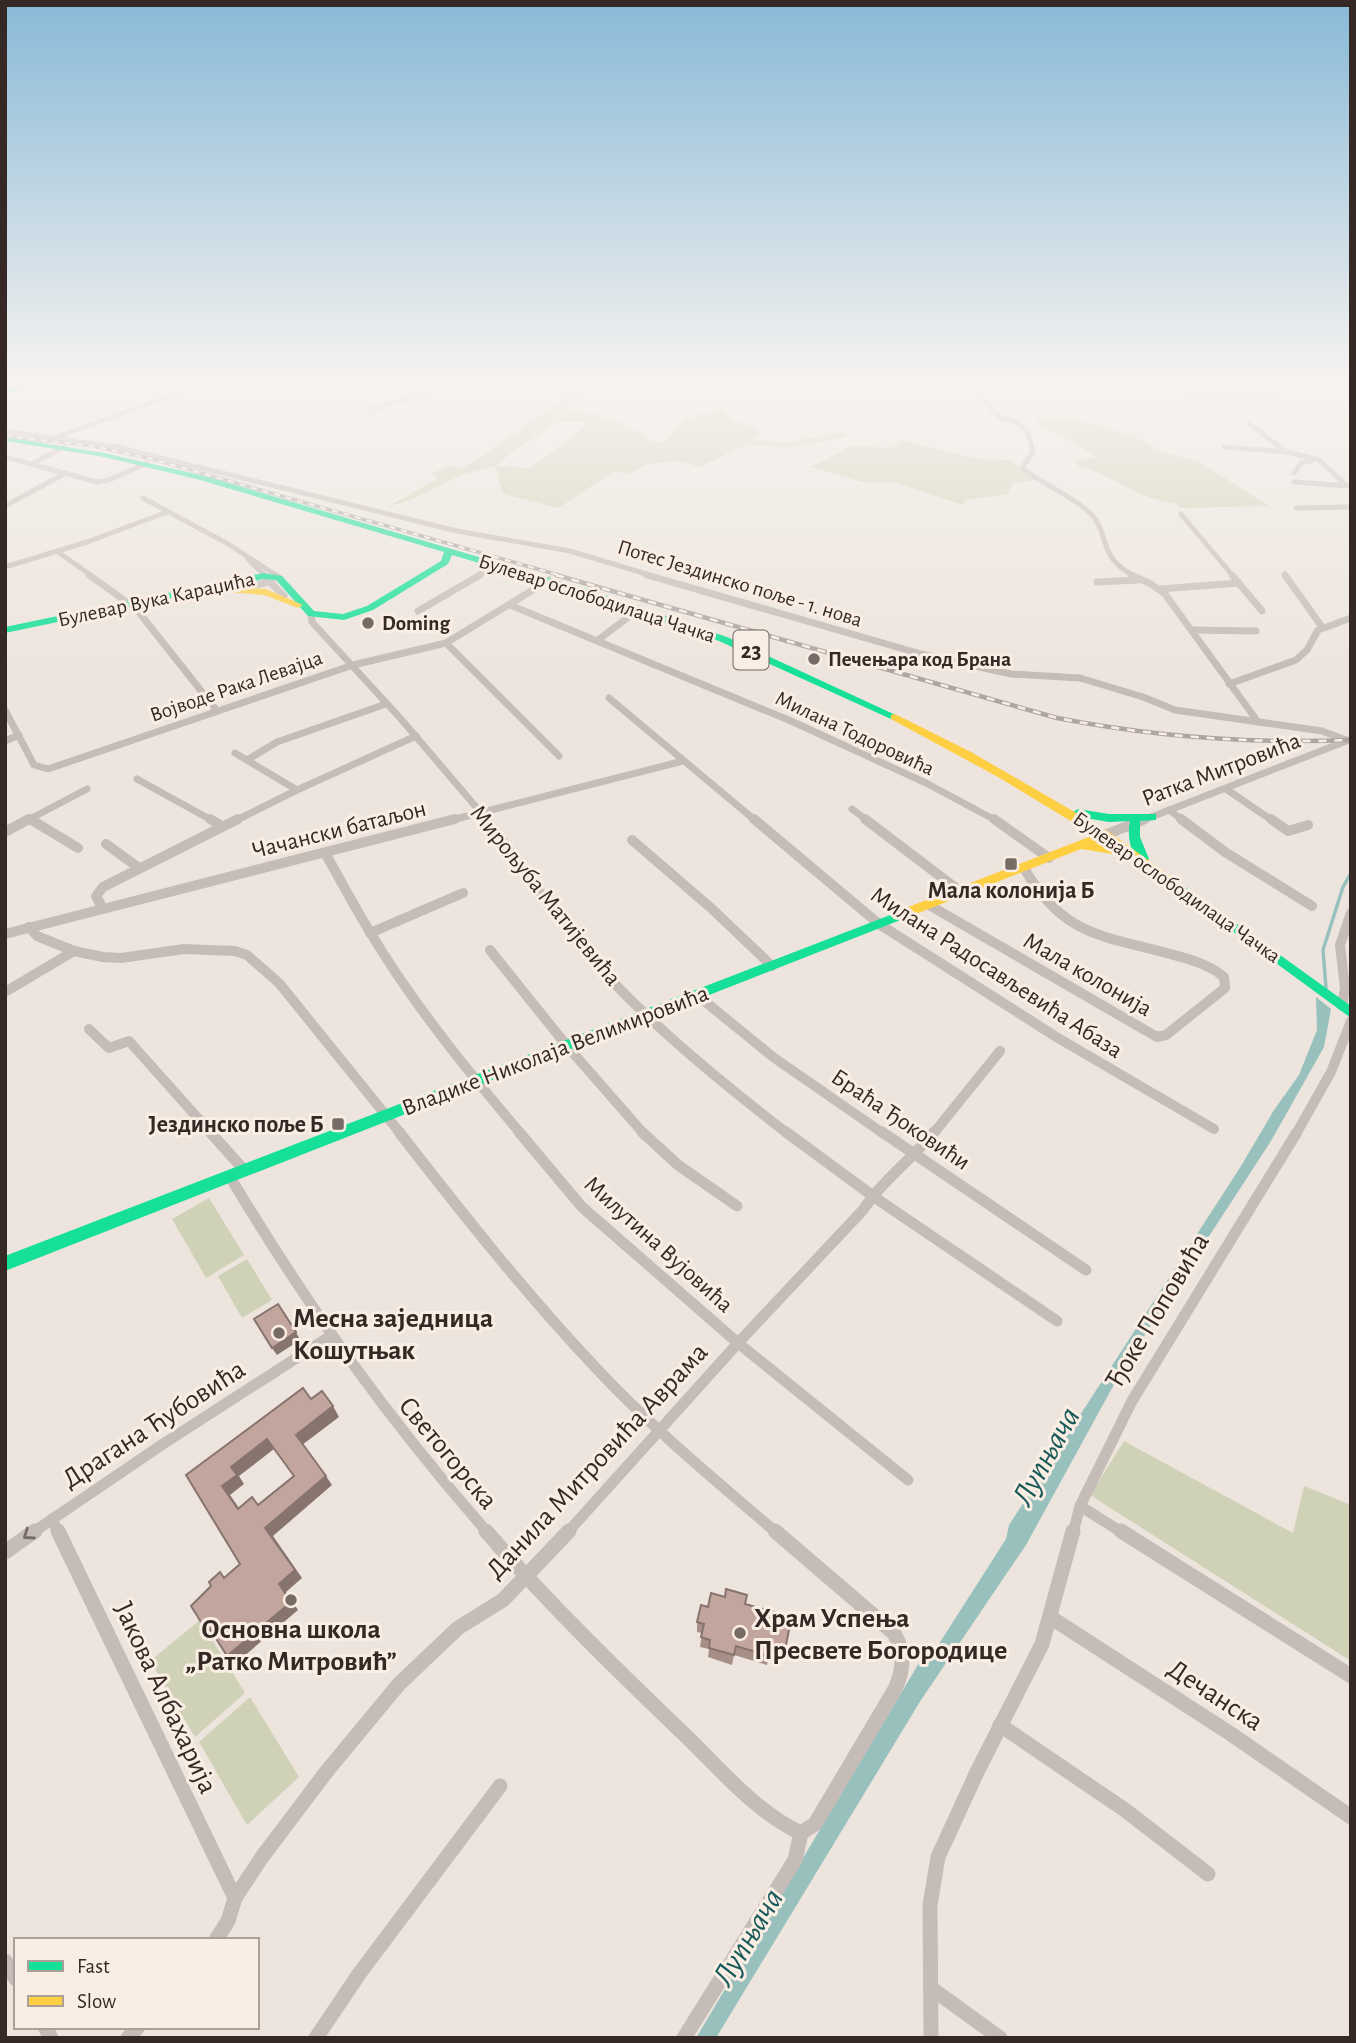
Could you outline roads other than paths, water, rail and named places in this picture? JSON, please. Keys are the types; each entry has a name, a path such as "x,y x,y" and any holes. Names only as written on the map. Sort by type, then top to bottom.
{"main road":[{"name":"Булевар ослободилаца Чачка","path":"202,479 422,543 458,560 493,564 639,608 769,658 892,714 1073,814 1140,857 1347,1010"},
{"path":"235,590 255,590 284,596 307,611 338,617 361,613 447,556"},
{"name":"Булевар Вука Караџића","path":"5,638 271,579"},
{"name":"Мирољуба Матијевића","path":"271,579 307,611"},
{"name":"Булевар Вука Караџића","path":"5,630 235,590"},
{"path":"1073,814 1109,818 1152,817"},
{"path":"1073,814 1083,827 1083,844 1140,857 1134,837 1135,823"},
{"name":"Владике Николаја Велимировића","path":"5,1264 1105,835"}],"street":[{"path":"5,506 54,479"},
{"path":"91,479 105,482 111,479"},
{"name":"Потес Јездинско поље - 1. нова","path":"248,479 457,531 570,551 736,602 921,654 1011,674 1080,678 1143,697 1175,710 1327,732 1348,740"},
{"path":"1037,479 1088,511 1105,548 1116,564 1138,580 1160,589 1239,583"},
{"path":"1294,482 1348,486"},
{"path":"143,498 264,566 284,596"},
{"path":"1296,508 1351,507"},
{"path":"5,566 58,552 167,512"},
{"path":"1181,514 1262,611"},
{"path":"58,552 134,608 217,711"},
{"path":"248,558 271,579"},
{"path":"418,611 493,564"},
{"path":"1286,575 1322,627"},
{"name":"Булевар Вука Караџића","path":"235,590 271,579"},
{"name":"Војводе Рака Левајца","path":"19,735 34,765 41,769 54,767 353,665 446,643 549,580"},
{"path":"1097,582 1138,580"},
{"path":"1160,589 1258,722"},
{"name":"Милана Тодоровића","path":"510,605 770,712 900,771 1000,824 1049,858"},
{"path":"598,640 639,608"},
{"name":"Мирољуба Матијевића","path":"307,611 312,622 416,736 481,813 589,955 646,1015 758,1111 872,1196 1057,1321"},
{"path":"1229,684 1296,660 1307,650 1322,627 1351,618"},
{"path":"1192,630 1256,631"},
{"path":"446,643 559,755"},
{"name":"Милана Радосављевића Абаза","path":"609,698 879,924 1046,1031 1214,1129"},
{"path":"247,760 289,737 386,704"},
{"path":"5,710 19,735 5,741"},
{"path":"102,907 96,897 100,889 139,867 222,825 416,736"},
{"name":"Ратка Митровића","path":"1105,835 1348,740"},
{"path":"235,752 297,790"},
{"name":"Чачански батаљон","path":"5,934 102,907 683,761"},
{"path":"137,779 222,825"},
{"path":"5,832 87,789"},
{"path":"1226,789 1288,831 1308,825"},
{"path":"852,809 961,892"},
{"path":"1170,810 1224,852 1312,905"},
{"path":"30,819 78,848"},
{"path":"632,840 711,908 772,966"},
{"path":"106,844 139,867"},
{"name":"Милутина Вујовића","path":"325,853 402,983 477,1080 582,1207 738,1343 908,1480"},
{"name":"Мала колонија","path":"929,905 1157,1037 1166,1035 1225,988 1224,978 1206,966 1108,939 1076,925 1045,901 1024,868"},
{"path":"370,933 463,893"},
{"path":"1347,1010 1339,955 1341,938 1351,914"},
{"path":"29,928 37,936 74,951 114,958 184,949 234,951 247,955 279,983 507,1269 597,1368 660,1433 894,1633 904,1651 904,1669 895,1689 815,1824 801,1833 795,1860 684,2038"},
{"path":"490,950 567,1046 651,1141 692,1176 737,1206"},
{"path":"5,992 74,951"},
{"name":"Браћа Ђоковићи","path":"698,995 773,1057 1086,1270"},
{"name":"Ђоке Поповића","path":"931,2038 930,1905 938,1857 1000,1725 1042,1644 1080,1506 1132,1401 1306,1118 1345,1044 1351,1021"},
{"path":"89,1029 109,1048 129,1041 245,1171"},
{"name":"Данила Митровића Аврама","path":"216,1938 228,1921 235,1899 262,1857 327,1771 399,1684 457,1628 503,1600 527,1579 738,1343 863,1210 872,1196 915,1154 1000,1051"},
{"name":"Светогорска","path":"230,1177 329,1337 425,1463 527,1579 723,1771 774,1816 801,1833"},
{"name":"Драгана Ћубовића","path":"5,1552 329,1337"},
{"path":"1080,1506 1351,1676"},
{"name":"Јакова Албахарија","path":"52,1519 235,1899"},
{"name":"Дечанска","path":"1050,1617 1231,1734 1351,1817"},
{"path":"1000,1725 1125,1810 1208,1874"},
{"path":"316,2038 359,1974 500,1786"},
{"path":"931,1988 1000,2038"}],"water":[{"path":"1316,997 1331,1009 1324,1047 1271,1141 1122,1370 1026,1545 921,1700 716,2038 696,2038 919,1663 935,1650 1006,1539 1009,1525 1299,1075 1317,1030"}],"waterway":[{"name":"Лупњача","path":"1326,988 1323,950 1343,887 1351,873"}],"railway":[{"path":"223,479 562,576"},
{"path":"556,575 1057,718 1203,738 1351,740"}],"place":[{"name":"Doming","path":"368,623"},
{"name":"Печењара код Брана","path":"814,659"},
{"name":"Мала колонија Б","path":"1011,864"},
{"name":"Јездинско поље Б","path":"338,1124"},
{"name":"Месна заједница Кошутњак","path":"279,1333"},
{"name":"Основна школа „Ратко Митровић”","path":"291,1600"},
{"name":"Храм Успења Пресвете Богородице","path":"740,1633"}]}
